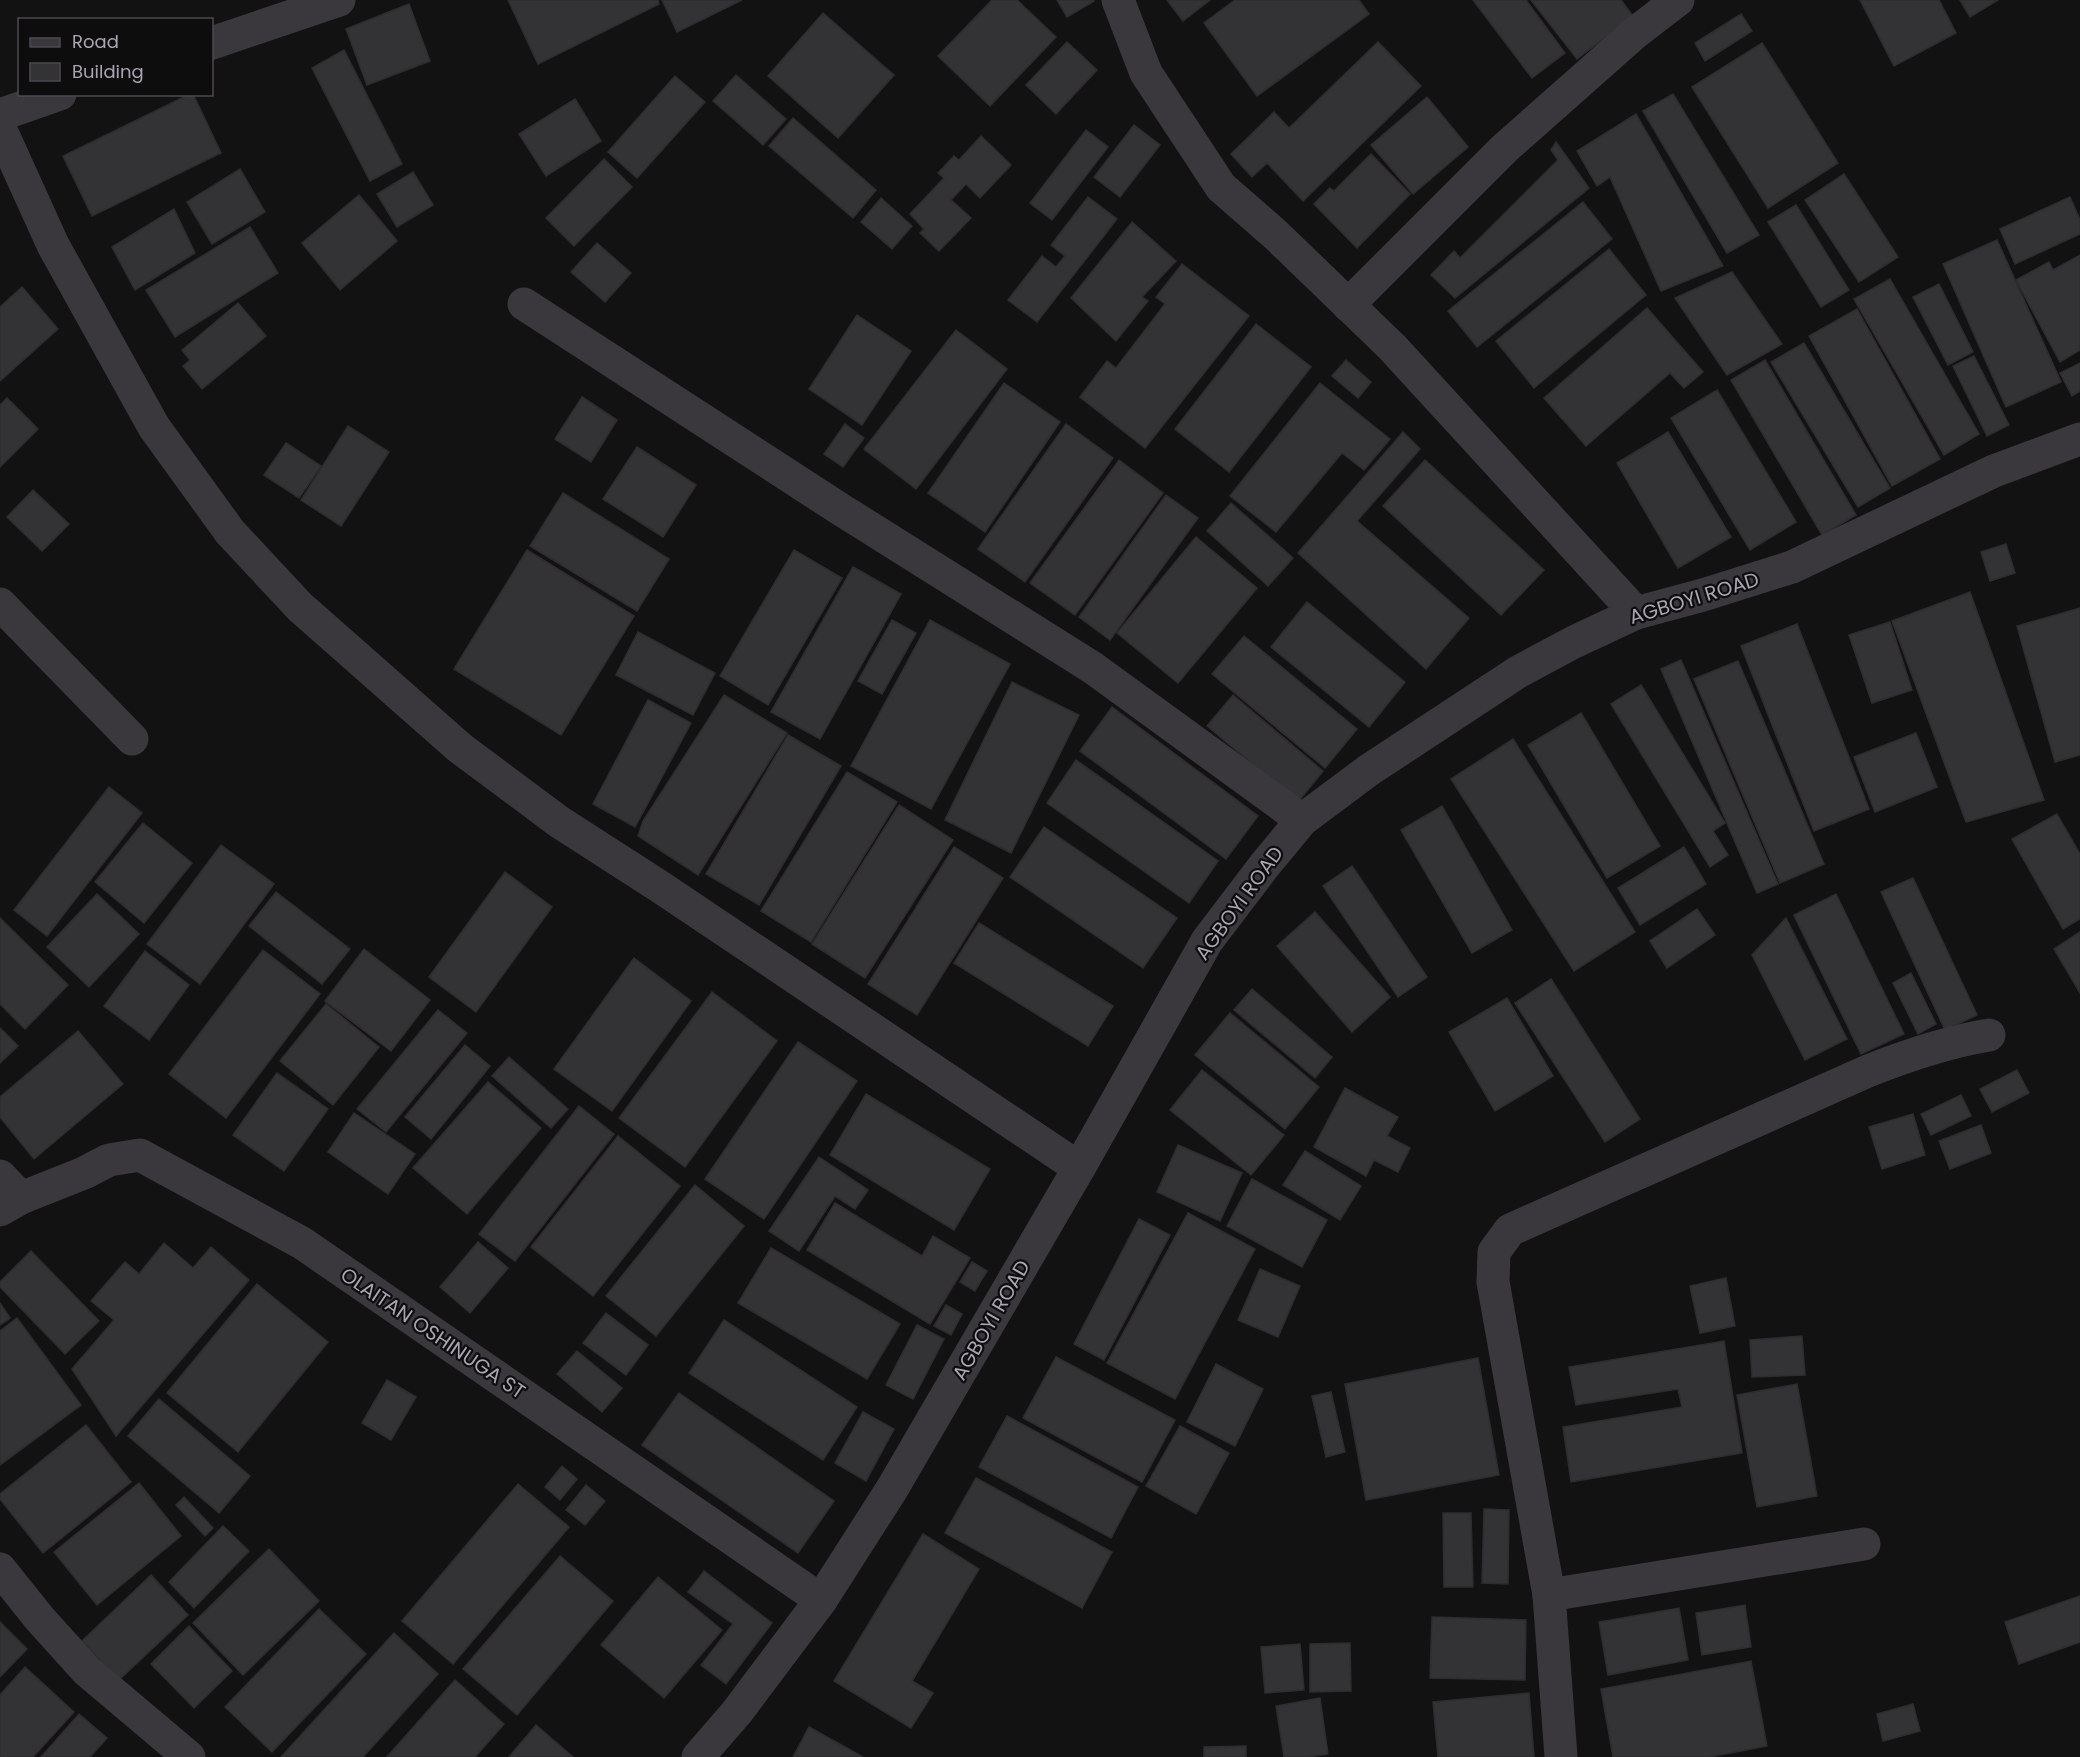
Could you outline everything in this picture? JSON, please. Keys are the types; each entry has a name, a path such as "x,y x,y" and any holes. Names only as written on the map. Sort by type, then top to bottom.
{"street":[{"path":"213,43 339,0"},
{"path":"1118,0 1146,73 1221,187 1276,235 1392,347 1636,613"},
{"path":"1348,305 1505,148 1635,33 1678,0"},
{"path":"0,115 54,96"},
{"path":"0,128 53,245 154,427 230,532 300,607 460,748 558,821 1079,1168"},
{"path":"524,304 850,516 1093,668 1302,820"},
{"name":"AGBOYI ROAD","path":"698,1757 737,1712 821,1600 892,1489 1079,1168 1207,941 1302,820 1369,770 1518,672 1636,613 1792,567 1994,471 2080,439"},
{"path":"0,604 132,739"},
{"path":"1561,1757 1549,1595 1493,1282 1494,1252 1510,1230 1868,1071 1916,1052 1989,1035"},
{"name":"OLAITAN OSHINUGA ST","path":"7,1195 84,1173 110,1160 140,1155 302,1243 821,1600"},
{"path":"1549,1595 1864,1544"},
{"path":"0,1569 40,1619 87,1671 189,1757"}],"building":[{"path":"508,0 658,0 659,4 538,64"},
{"path":"662,0 742,0 677,32"},
{"path":"992,0 1017,0 1056,37 990,106 938,56"},
{"path":"1057,0 1093,0 1094,1 1067,17"},
{"path":"1167,0 1210,0 1183,21"},
{"path":"1235,0 1359,0 1369,14 1257,96 1204,23"},
{"path":"1473,0 1526,0 1565,53 1532,78"},
{"path":"1531,0 1621,0 1633,16 1577,59"},
{"path":"1860,0 1939,0 1956,33 1894,66"},
{"path":"1960,0 1998,0 1970,17"},
{"path":"409,4 430,61 367,85 346,29"},
{"path":"823,13 894,75 838,138 768,76"},
{"path":"1741,14 1752,31 1705,61 1695,43"},
{"path":"1067,42 1097,70 1056,114 1026,85"},
{"path":"1378,42 1421,86 1303,201 1267,163 1252,177 1231,154 1274,112 1289,128"},
{"path":"1762,43 1838,163 1768,208 1692,87"},
{"path":"344,50 402,164 370,181 312,68"},
{"path":"736,75 786,119 763,145 713,101"},
{"path":"675,76 705,102 637,178 608,152"},
{"path":"1673,94 1759,235 1727,253 1643,111"},
{"path":"186,96 194,96 221,153 92,216 63,156"},
{"path":"1427,97 1468,147 1413,194 1371,145"},
{"path":"575,99 601,141 546,176 519,134"},
{"path":"1636,114 1723,266 1661,291 1610,177 1597,186 1577,151"},
{"path":"793,118 876,190 853,218 769,146"},
{"path":"1134,125 1160,145 1120,197 1094,177"},
{"path":"1086,130 1108,147 1052,220 1030,203"},
{"path":"981,136 1011,165 980,198 966,184 951,200 971,218 939,251 920,233 924,229 910,214 944,178 938,173 954,156 959,160"},
{"path":"1556,142 1589,188 1455,298 1431,275 1454,251 1460,258 1558,160 1551,150"},
{"path":"1371,154 1410,194 1357,248 1314,204 1330,188 1334,191"},
{"path":"604,159 632,187 574,246 546,218"},
{"path":"240,169 265,212 212,244 187,202"},
{"path":"413,172 433,205 397,227 377,194"},
{"path":"1844,174 1898,257 1859,282 1805,200"},
{"path":"359,195 397,241 340,290 302,243"},
{"path":"1088,197 1117,219 1037,322 1008,300 1042,256 1056,267 1065,256 1051,245"},
{"path":"2070,197 2080,220 2080,234 2015,264 2000,229"},
{"path":"881,198 912,226 892,249 861,222"},
{"path":"1583,202 1612,239 1477,347 1448,311"},
{"path":"1796,205 1849,290 1821,307 1768,222"},
{"path":"174,209 195,253 135,290 112,247"},
{"path":"1132,222 1176,261 1142,297 1148,301 1116,341 1071,298"},
{"path":"250,227 278,273 175,337 146,290"},
{"path":"1997,240 2061,382 2006,407 1943,264"},
{"path":"597,243 631,273 605,302 571,272"},
{"path":"1609,249 1646,295 1534,388 1496,341"},
{"path":"2080,255 2080,350 2060,362 2016,280 2049,262 2053,270"},
{"path":"1182,264 1249,316 1145,448 1080,397 1107,361 1116,368 1165,304 1156,297"},
{"path":"1732,272 1782,344 1727,375 1675,298"},
{"path":"1890,279 1979,434 1944,455 1854,299"},
{"path":"1939,284 1973,352 1948,365 1913,297"},
{"path":"22,287 58,329 0,381 0,307"},
{"path":"238,303 266,336 202,389 183,366 190,360 182,350"},
{"path":"1647,308 1703,372 1684,388 1670,373 1586,446 1544,398"},
{"path":"1857,309 1940,459 1892,486 1809,336"},
{"path":"857,315 911,351 862,425 809,389"},
{"path":"1256,324 1311,367 1229,472 1175,429"},
{"path":"956,330 1007,369 916,489 864,449"},
{"path":"1804,343 1890,488 1858,507 1771,362"},
{"path":"1974,356 2009,425 1987,436 1953,366"},
{"path":"1346,360 1371,382 1358,398 1332,376"},
{"path":"1765,360 1856,515 1822,535 1731,380"},
{"path":"2080,363 2080,391 2072,396 2060,373"},
{"path":"1004,383 1060,422 985,532 928,493"},
{"path":"1320,383 1390,439 1364,470 1342,453 1276,532 1230,496"},
{"path":"1717,390 1796,522 1750,550 1671,418"},
{"path":"582,397 617,420 591,462 555,439"},
{"path":"7,398 38,429 0,467 0,405"},
{"path":"845,424 864,438 843,467 824,454"},
{"path":"1066,424 1113,458 1025,582 978,549"},
{"path":"348,426 389,452 341,526 301,500"},
{"path":"1403,432 1420,449 1357,521 1469,618 1426,669 1298,553"},
{"path":"1668,432 1731,537 1678,568 1617,463"},
{"path":"286,443 321,466 299,498 264,475"},
{"path":"637,447 696,485 663,537 603,499"},
{"path":"1119,460 1163,493 1075,615 1030,583"},
{"path":"1425,460 1544,570 1501,615 1383,506"},
{"path":"33,490 69,524 42,551 7,517"},
{"path":"563,493 669,559 637,611 530,546"},
{"path":"1166,495 1198,518 1110,640 1079,617"},
{"path":"1231,503 1293,558 1268,586 1207,531"},
{"path":"1196,537 1257,588 1178,683 1117,633"},
{"path":"2006,544 2015,573 1990,581 1981,552"},
{"path":"527,550 634,616 561,735 454,669"},
{"path":"794,550 842,578 768,705 720,676"},
{"path":"853,567 901,594 820,739 771,712"},
{"path":"1970,592 2044,800 1966,822 1892,621"},
{"path":"1307,602 1405,682 1369,727 1271,647"},
{"path":"2080,608 2080,755 2055,762 2017,626"},
{"path":"892,620 916,633 882,694 858,681"},
{"path":"930,620 1010,664 931,809 851,766"},
{"path":"1890,622 1912,690 1872,703 1849,635"},
{"path":"1797,624 1869,809 1814,831 1741,646"},
{"path":"638,632 715,673 693,715 616,675"},
{"path":"1244,636 1357,729 1325,768 1212,674"},
{"path":"1681,660 1778,884 1757,893 1661,669"},
{"path":"1738,661 1824,864 1780,883 1694,679"},
{"path":"1012,682 1079,715 1011,853 945,820"},
{"path":"1641,685 1725,823 1713,831 1728,855 1710,867 1611,704"},
{"path":"724,695 787,733 698,875 638,836 643,821"},
{"path":"1233,695 1323,771 1298,802 1207,726"},
{"path":"648,700 691,723 635,827 593,804"},
{"path":"1112,707 1258,816 1226,859 1080,751"},
{"path":"1581,713 1660,846 1607,878 1528,745"},
{"path":"1916,733 1937,787 1875,812 1854,757"},
{"path":"788,735 841,766 759,905 706,874"},
{"path":"1513,739 1635,932 1574,971 1451,779"},
{"path":"1076,760 1218,861 1189,903 1047,803"},
{"path":"847,772 897,802 811,942 761,911"},
{"path":"109,787 142,813 47,936 14,910"},
{"path":"899,805 953,840 865,978 812,944"},
{"path":"1442,806 1512,930 1472,953 1401,830"},
{"path":"2057,814 2080,854 2080,919 2063,929 2012,839"},
{"path":"143,823 192,863 144,923 95,882"},
{"path":"1044,827 1177,918 1143,968 1010,877"},
{"path":"221,845 274,884 200,984 147,944"},
{"path":"954,847 1003,878 917,1015 868,984"},
{"path":"1684,847 1706,884 1640,925 1618,888"},
{"path":"1352,866 1427,977 1398,997 1323,886"},
{"path":"505,872 552,907 476,1012 429,977"},
{"path":"1913,878 1977,1015 1945,1030 1881,892"},
{"path":"276,892 350,949 322,984 249,926"},
{"path":"97,894 139,934 89,987 47,947"},
{"path":"1836,894 1904,1034 1861,1054 1794,915"},
{"path":"1697,909 1715,935 1667,968 1650,941"},
{"path":"1315,912 1390,997 1352,1032 1277,946"},
{"path":"0,918 68,985 25,1029 0,1004"},
{"path":"1786,918 1847,1039 1805,1060 1752,955"},
{"path":"979,923 1113,1006 1088,1046 954,963"},
{"path":"2080,932 2080,993 2054,949"},
{"path":"364,949 430,1000 391,1051 325,1001"},
{"path":"263,950 320,994 226,1118 169,1074"},
{"path":"145,951 189,985 149,1040 104,1006"},
{"path":"634,958 691,1001 612,1111 554,1069"},
{"path":"1911,973 1936,1024 1918,1034 1893,983"},
{"path":"1551,979 1640,1119 1605,1142 1515,1003"},
{"path":"1252,989 1332,1057 1315,1078 1234,1010"},
{"path":"712,992 777,1041 685,1167 619,1118"},
{"path":"1507,998 1553,1076 1495,1111 1449,1032"},
{"path":"326,1004 379,1047 333,1105 280,1061"},
{"path":"438,1010 467,1033 386,1132 357,1109"},
{"path":"1230,1013 1319,1087 1285,1129 1195,1055"},
{"path":"0,1028 18,1046 0,1063"},
{"path":"78,1031 123,1084 34,1159 0,1117 0,1097"},
{"path":"798,1042 857,1081 764,1219 705,1179"},
{"path":"465,1045 490,1066 431,1139 405,1117"},
{"path":"509,1057 568,1109 551,1128 492,1076"},
{"path":"1202,1070 1284,1135 1251,1175 1170,1110"},
{"path":"2017,1070 2029,1093 1992,1112 1980,1089"},
{"path":"277,1073 328,1109 284,1171 233,1135"},
{"path":"488,1082 541,1128 467,1214 413,1168"},
{"path":"1345,1088 1398,1117 1387,1136 1410,1148 1398,1172 1374,1160 1366,1176 1314,1147"},
{"path":"866,1094 990,1169 954,1230 830,1155"},
{"path":"1961,1095 1971,1116 1931,1135 1921,1114"},
{"path":"579,1106 614,1134 515,1261 479,1234"},
{"path":"354,1113 415,1154 388,1194 328,1152"},
{"path":"1913,1114 1925,1155 1882,1169 1869,1127"},
{"path":"1981,1125 1991,1153 1950,1169 1939,1141"},
{"path":"618,1136 680,1186 593,1296 531,1247"},
{"path":"1178,1145 1242,1173 1220,1221 1157,1192"},
{"path":"1305,1151 1361,1186 1340,1220 1283,1185"},
{"path":"819,1157 868,1190 855,1209 835,1196 799,1251 769,1231"},
{"path":"1252,1179 1327,1220 1302,1267 1227,1226"},
{"path":"695,1185 744,1226 656,1336 606,1296"},
{"path":"835,1203 922,1256 933,1236 970,1258 930,1324 807,1250"},
{"path":"1188,1213 1255,1249 1175,1399 1107,1363"},
{"path":"1139,1219 1170,1235 1104,1360 1074,1344"},
{"path":"478,1242 508,1268 470,1313 440,1287"},
{"path":"164,1243 193,1268 211,1247 249,1280 116,1436 72,1369 114,1320 91,1301 125,1262 139,1274"},
{"path":"771,1248 900,1324 867,1379 738,1303"},
{"path":"31,1251 99,1321 65,1354 0,1287 0,1282"},
{"path":"972,1262 987,1271 975,1291 960,1282"},
{"path":"1260,1269 1300,1286 1278,1337 1238,1320"},
{"path":"1726,1278 1735,1326 1700,1333 1690,1286"},
{"path":"257,1284 328,1342 238,1452 167,1393"},
{"path":"0,1303 10,1318 0,1325"},
{"path":"946,1305 962,1314 951,1335 934,1326"},
{"path":"606,1313 648,1345 626,1375 583,1343"},
{"path":"17,1318 81,1405 0,1465 0,1331"},
{"path":"724,1320 857,1407 823,1460 689,1373"},
{"path":"917,1325 944,1339 913,1399 886,1385"},
{"path":"1802,1336 1805,1375 1752,1377 1750,1340"},
{"path":"1724,1341 1742,1453 1571,1482 1563,1427 1682,1407 1678,1389 1576,1405 1569,1367"},
{"path":"577,1351 622,1388 602,1412 557,1374"},
{"path":"1056,1357 1175,1420 1142,1482 1023,1418"},
{"path":"1478,1358 1499,1475 1366,1500 1345,1384"},
{"path":"1216,1364 1263,1389 1235,1446 1187,1422"},
{"path":"387,1380 416,1397 391,1440 362,1423"},
{"path":"1797,1384 1817,1496 1757,1507 1737,1395"},
{"path":"1331,1392 1345,1452 1326,1457 1312,1396"},
{"path":"679,1393 834,1501 798,1553 642,1445"},
{"path":"159,1399 250,1476 219,1513 128,1436"},
{"path":"863,1412 894,1429 866,1481 835,1463"},
{"path":"1007,1416 1138,1487 1111,1538 979,1467"},
{"path":"86,1425 131,1482 43,1553 0,1499 0,1494"},
{"path":"1180,1426 1229,1453 1196,1514 1146,1486"},
{"path":"562,1466 577,1479 560,1500 545,1487"},
{"path":"976,1478 1112,1552 1082,1608 945,1533"},
{"path":"139,1483 181,1536 97,1605 54,1552"},
{"path":"518,1484 569,1527 453,1664 402,1621"},
{"path":"586,1485 605,1501 585,1525 566,1510"},
{"path":"184,1497 213,1528 205,1536 176,1505"},
{"path":"1484,1509 1509,1510 1508,1584 1482,1583"},
{"path":"1443,1513 1471,1513 1473,1587 1444,1587"},
{"path":"223,1526 249,1551 194,1608 169,1582"},
{"path":"923,1534 979,1569 912,1681 933,1693 911,1728 834,1681"},
{"path":"269,1549 319,1601 243,1675 193,1623"},
{"path":"560,1556 613,1601 517,1715 463,1669"},
{"path":"704,1571 772,1623 726,1684 701,1665 733,1624 688,1592"},
{"path":"151,1575 188,1615 119,1680 82,1641"},
{"path":"658,1577 722,1630 664,1698 601,1645"},
{"path":"2080,1596 2080,1642 2019,1664 2005,1622"},
{"path":"1745,1605 1751,1647 1702,1655 1696,1613"},
{"path":"1679,1608 1688,1660 1608,1675 1599,1622"},
{"path":"319,1609 366,1654 272,1752 225,1707"},
{"path":"1432,1617 1526,1620 1525,1680 1430,1678"},
{"path":"0,1622 27,1649 0,1677"},
{"path":"189,1626 232,1671 194,1708 151,1664"},
{"path":"394,1633 438,1674 363,1757 281,1757"},
{"path":"1350,1643 1351,1691 1310,1692 1310,1644"},
{"path":"1300,1644 1304,1690 1265,1693 1261,1647"},
{"path":"1751,1661 1767,1746 1710,1757 1613,1757 1601,1689"},
{"path":"25,1667 74,1712 33,1757 0,1757 0,1695"},
{"path":"455,1680 504,1724 475,1757 387,1757"},
{"path":"1529,1693 1534,1757 1438,1757 1433,1702"},
{"path":"1320,1698 1328,1754 1284,1757 1276,1706"},
{"path":"1913,1704 1920,1731 1883,1741 1877,1714"},
{"path":"79,1714 107,1738 90,1757 41,1757"},
{"path":"536,1725 573,1757 509,1757"},
{"path":"809,1727 863,1757 793,1757"},
{"path":"1246,1746 1246,1757 1204,1757 1204,1747"}]}
